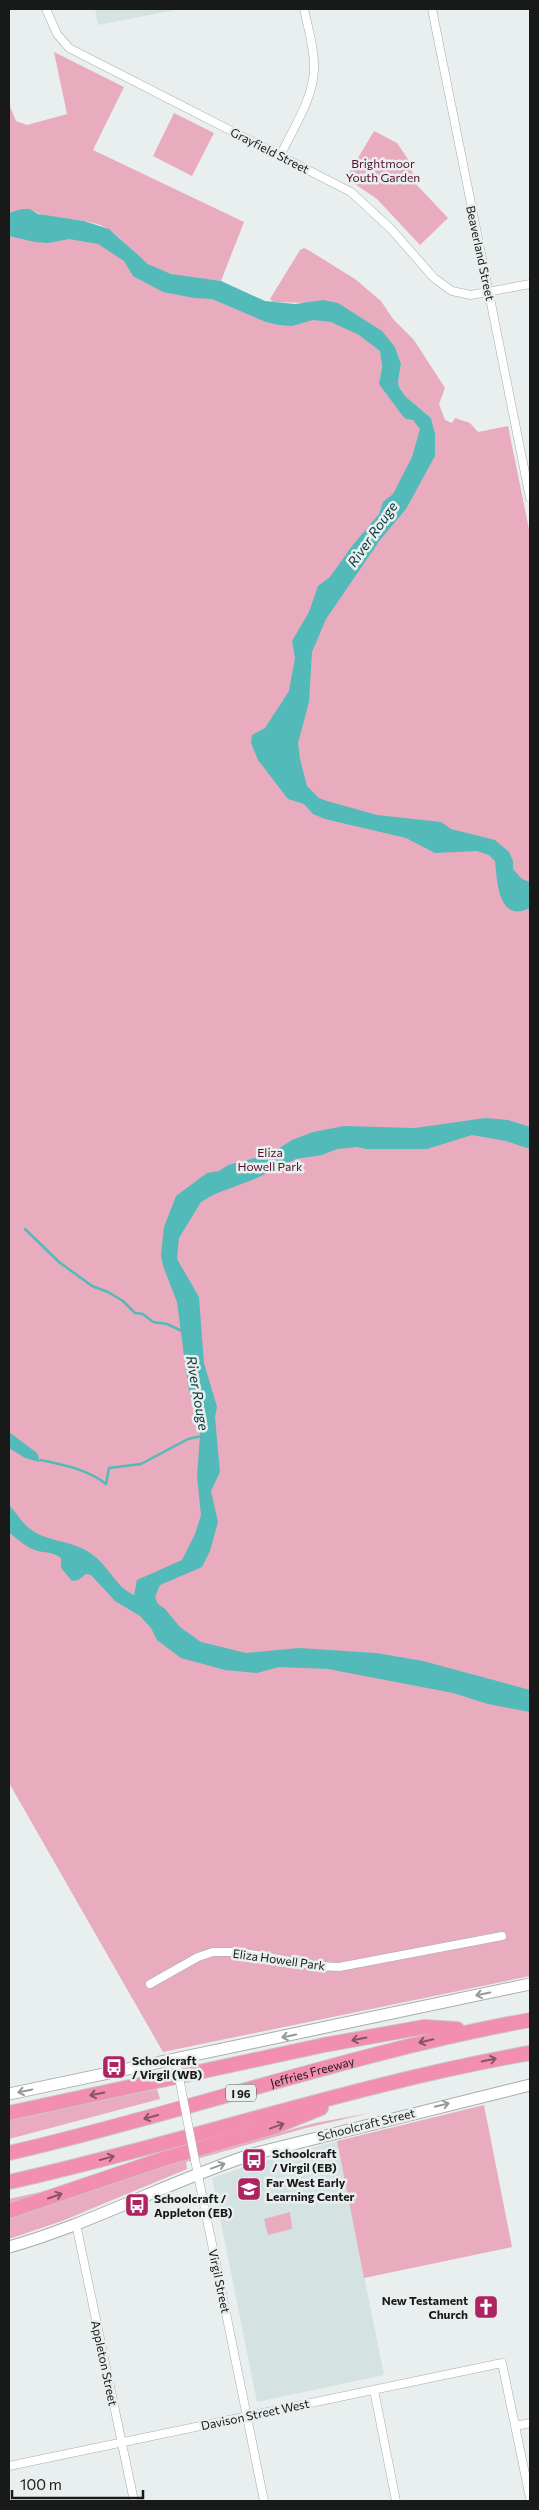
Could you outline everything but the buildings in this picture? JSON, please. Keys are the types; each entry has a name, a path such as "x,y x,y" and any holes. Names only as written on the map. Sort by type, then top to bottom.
{"highway":[{"name":"Jeffries Freeway","path":"9,2154 124,2125 362,2057 473,2030 530,2020"},
{"path":"9,2113 324,2045 424,2026 473,2030"},
{"name":"I 96","path":"9,2182 70,2168 373,2086 443,2069 530,2053"},
{"path":"9,2211 163,2159 274,2127 373,2086"}],"main road":[{"path":"9,2094 176,2063 530,1984"},
{"name":"Schoolcraft Street","path":"9,2247 76,2224 198,2174 285,2145 530,2085"}],"street":[{"name":"Grayfield Street","path":"46,9 57,34 69,48 336,184 362,200 443,287 465,295 530,284"},
{"path":"280,156 309,94 313,80 314,61 304,9"},
{"name":"Beaverland Street","path":"432,9 530,498"},
{"name":"Eliza Howell Park","path":"150,1984 198,1957 213,1952 239,1952 318,1966 339,1967 502,1936"},
{"name":"Virgil Street","path":"176,2063 264,2501"},
{"name":"Appleton Street","path":"76,2224 134,2501"},
{"name":"Davison Street West","path":"9,2466 502,2363 516,2426"},
{"path":"374,2390 396,2501"},
{"path":"530,2423 516,2426 530,2498"}],"shaded area":[{"path":"95,9 180,9 98,25"},
{"path":"337,2141 384,2375 257,2402 212,2178 250,2165"}],"green space":[{"path":"54,52 124,87 93,150 244,222 221,281 183,276 155,268 141,259 107,228 100,225 45,215 30,209 9,213 9,104 16,121 27,125 67,114"},
{"path":"174,113 214,133 192,176 153,156"},
{"name":"Brightmoor Youth Garden","path":"374,131 397,143 410,162 415,183 448,218 420,245 377,199 346,178"},
{"name":"Eliza Howell Park","path":"9,224 85,233 139,270 307,321 326,321 346,327 365,338 380,351 382,367 380,380 433,427 431,418 405,396 399,387 401,364 395,347 361,318 345,308 309,303 273,302 270,299 300,250 304,248 310,251 355,279 381,301 393,319 414,340 445,388 439,404 445,420 452,423 455,418 470,423 478,432 508,426 530,534 530,1976 163,2052 9,1783"},
{"path":"157,2089 160,2099 9,2139 9,2119"},
{"path":"484,2105 512,2247 364,2278 337,2141"},
{"path":"370,2113 306,2128 186,2162 187,2169 62,2221 9,2239 9,2219 207,2152 315,2123"},
{"path":"58,2188 9,2207 9,2199"},
{"path":"290,2212 292,2229 268,2235 264,2219"}],"water":[{"name":"River Rouge","path":"30,209 38,214 84,221 109,229 148,264 171,274 221,281 265,301 295,304 323,300 338,303 382,331 395,347 401,364 399,387 405,396 431,418 435,434 435,456 406,509 380,540 326,619 312,652 309,702 298,743 300,759 307,786 319,798 377,815 441,822 451,829 495,840 509,852 513,861 513,869 522,879 530,882 530,908 519,911 511,910 505,905 501,898 495,861 489,855 477,851 435,853 406,838 325,819 313,814 304,804 288,799 258,760 251,743 252,735 265,728 289,691 295,658 292,641 309,612 318,586 330,577 352,546 379,514 383,502 393,494 412,457 420,429 413,420 406,419 402,415 379,384 382,367 380,351 359,335 331,322 313,320 292,326 279,325 266,322 212,299 194,298 163,292 133,276 124,261 98,244 69,239 48,243 35,242 9,236 9,213"},
{"name":"River Rouge","path":"485,1118 508,1120 530,1127 530,1149 506,1141 472,1135 427,1149 366,1149 357,1147 337,1149 322,1155 296,1159 257,1178 215,1194 201,1202 179,1238 177,1259 199,1297 204,1363 217,1407 215,1417 220,1472 211,1491 218,1522 210,1551 202,1567 160,1585 155,1597 158,1604 165,1609 180,1627 201,1642 246,1653 299,1648 376,1653 423,1661 530,1690 530,1712 488,1704 453,1693 328,1669 279,1667 257,1673 225,1670 181,1658 157,1640 151,1628 140,1616 115,1601 91,1575 86,1574 78,1580 72,1581 61,1568 61,1558 30,1548 10,1533 9,1505 23,1523 36,1533 80,1547 95,1556 121,1586 134,1595 137,1580 182,1560 195,1534 201,1515 197,1477 200,1435 198,1420 188,1386 177,1302 163,1266 161,1255 164,1227 176,1196 207,1173 219,1171 228,1165 270,1154 292,1140 313,1132 344,1126 415,1128"},
{"path":"9,1432 37,1453 40,1462 25,1458 9,1448"}],"waterway":[{"path":"25,1229 59,1262 92,1286 108,1292 123,1301 135,1313 143,1314 153,1322 167,1324 184,1332"},
{"name":"River Rouge","path":"41,1460 83,1471 106,1484 109,1468 141,1464 188,1439 202,1436"}],"place":[{"name":"Schoolcraft / Virgil (WB)","path":"114,2067"},
{"name":"Schoolcraft / Virgil (EB)","path":"254,2160"},
{"name":"Far West Early Learning Center","path":"249,2189"},
{"name":"Schoolcraft / Appleton (EB)","path":"137,2205"},
{"name":"New Testament Church","path":"486,2307"}]}
